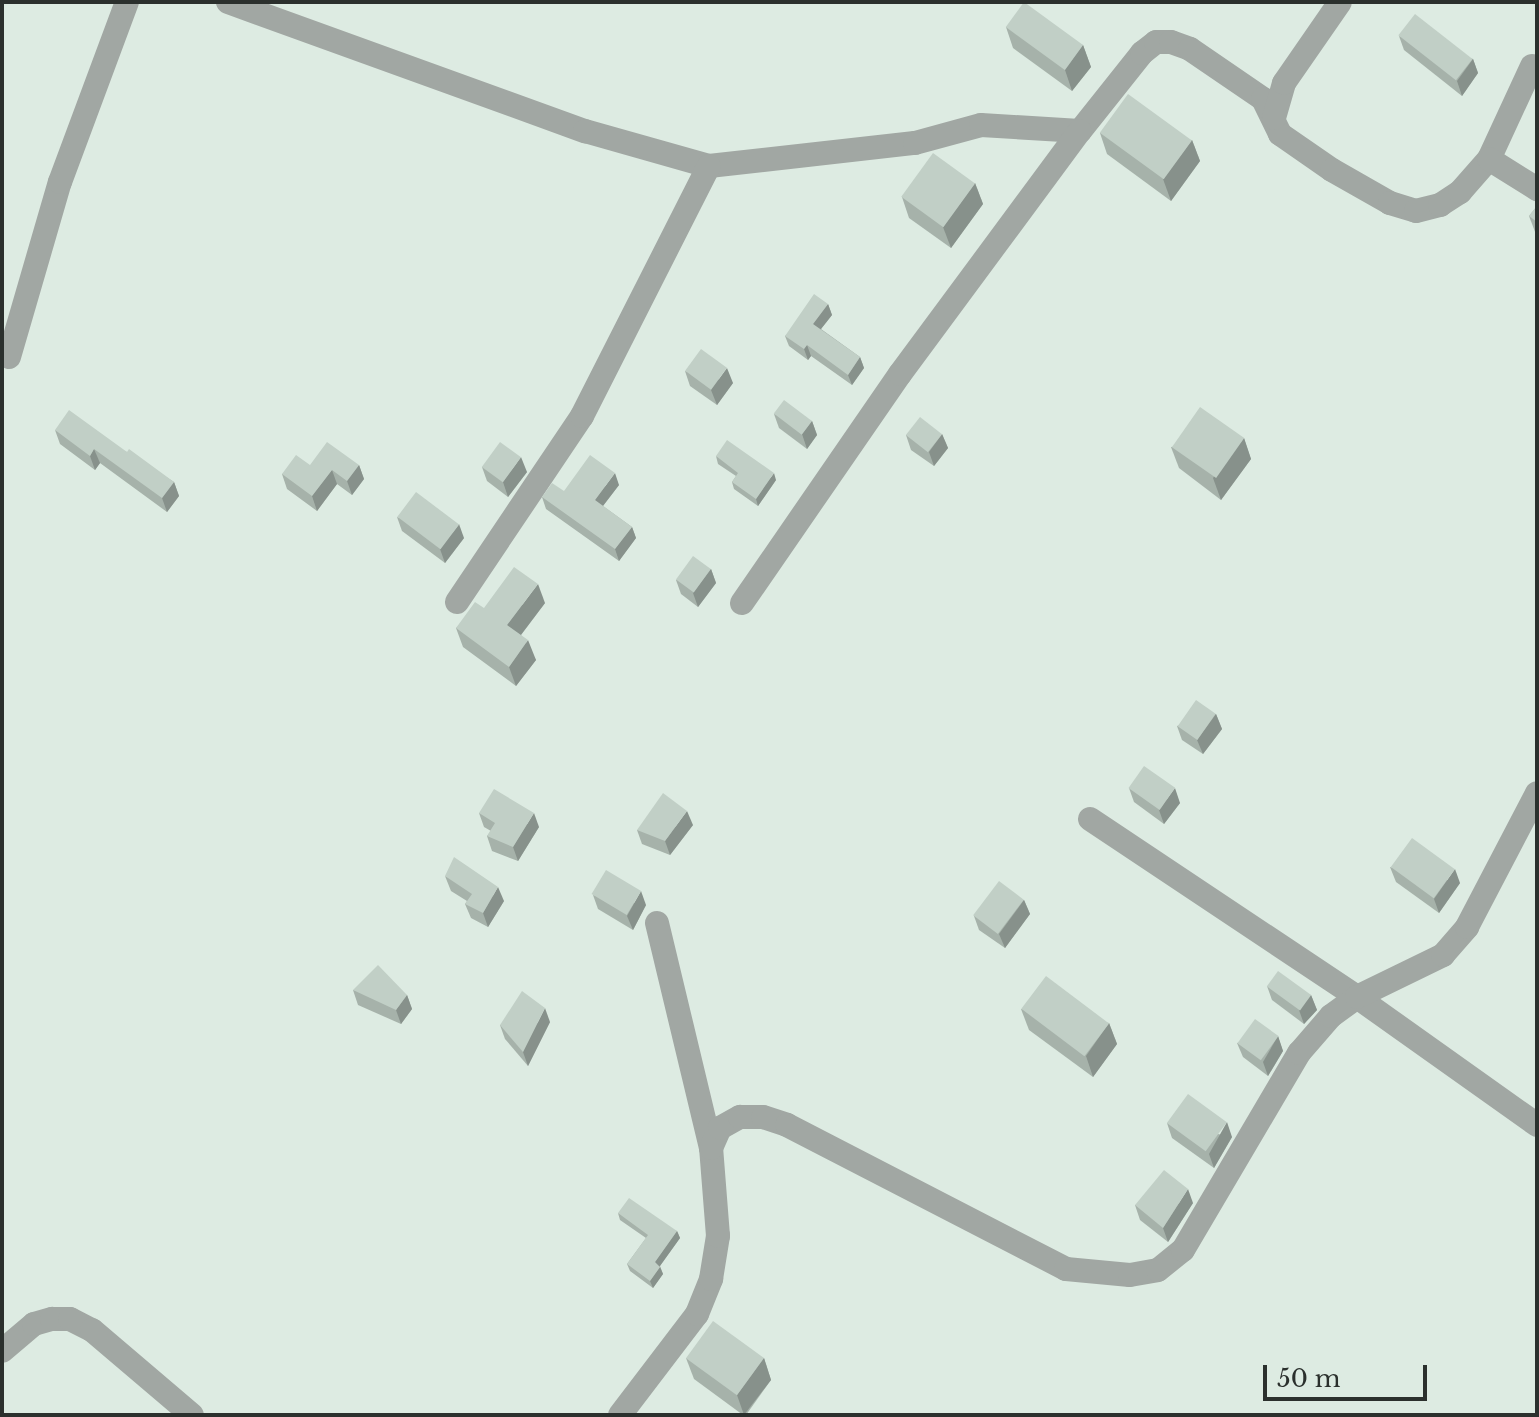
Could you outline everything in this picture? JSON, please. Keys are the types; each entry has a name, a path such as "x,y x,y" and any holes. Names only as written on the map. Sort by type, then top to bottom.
{"street":[{"path":"9,357 60,182 127,2"},
{"path":"228,2 585,131 709,166 915,143 981,125 1080,131"},
{"path":"1274,118 1284,83 1340,2"},
{"path":"742,603 900,374 1080,131 1142,53 1156,42 1171,42 1190,49 1263,99 1280,134 1332,170 1390,203 1416,211 1440,205 1460,192 1489,159 1532,66"},
{"path":"1489,159 1537,189"},
{"path":"457,602 582,416 709,166"},
{"path":"711,1148 720,1128 740,1117 763,1117 787,1125 1066,1269 1130,1275 1158,1270 1183,1250 1299,1053 1331,1016 1357,997 1443,955 1467,927 1537,793"},
{"path":"1090,819 1357,997 1537,1125"},
{"path":"620,1415 697,1314 711,1279 718,1236 711,1148 657,923"},
{"path":"2,1351 34,1324 52,1319 70,1319 92,1330 192,1415"}],"building":[{"path":"1024,2 1083,45 1065,70 1006,27"},
{"path":"1415,14 1473,59 1456,80 1398,35"},
{"path":"1128,94 1192,140 1164,179 1100,133"},
{"path":"933,153 975,184 943,227 901,197"},
{"path":"1537,206 1537,222 1529,216"},
{"path":"814,294 828,304 813,324 860,357 848,375 807,345 804,349 785,336"},
{"path":"701,349 727,368 711,390 685,371"},
{"path":"784,400 812,421 802,435 774,414"},
{"path":"1200,407 1244,438 1216,478 1172,447"},
{"path":"69,410 174,482 162,498 94,449 90,456 55,430"},
{"path":"920,417 942,434 928,452 906,435"},
{"path":"727,440 774,473 756,499 732,482 738,473 716,456"},
{"path":"327,442 359,465 347,481 332,470 312,496 282,474 296,455 310,465"},
{"path":"500,442 521,457 503,482 482,467"},
{"path":"590,455 615,473 595,500 632,527 615,549 542,497 552,483 564,491"},
{"path":"416,492 459,524 440,549 397,517"},
{"path":"693,556 711,569 694,592 676,579"},
{"path":"514,567 538,584 507,625 528,640 509,667 456,628 475,602 484,608"},
{"path":"1196,700 1216,714 1197,740 1178,726"},
{"path":"1144,766 1175,788 1160,810 1129,788"},
{"path":"494,789 534,813 513,847 487,836 495,823 479,813"},
{"path":"663,793 687,811 665,841 637,830"},
{"path":"1412,838 1455,869 1434,898 1391,867"},
{"path":"454,857 498,887 483,913 465,904 472,894 445,876"},
{"path":"606,870 641,891 627,915 592,894"},
{"path":"999,881 1024,900 998,934 973,915"},
{"path":"378,965 407,995 396,1010 353,990"},
{"path":"1278,971 1311,995 1300,1010 1267,986"},
{"path":"1046,976 1109,1024 1084,1056 1021,1009"},
{"path":"522,991 545,1008 523,1052 500,1025"},
{"path":"1255,1019 1278,1036 1261,1060 1237,1043"},
{"path":"1188,1094 1227,1122 1206,1151 1167,1123"},
{"path":"1164,1170 1188,1189 1163,1228 1135,1205"},
{"path":"629,1198 677,1231 655,1262 660,1267 650,1281 627,1264 648,1235 618,1213"},
{"path":"713,1321 764,1358 737,1395 686,1358"}]}
